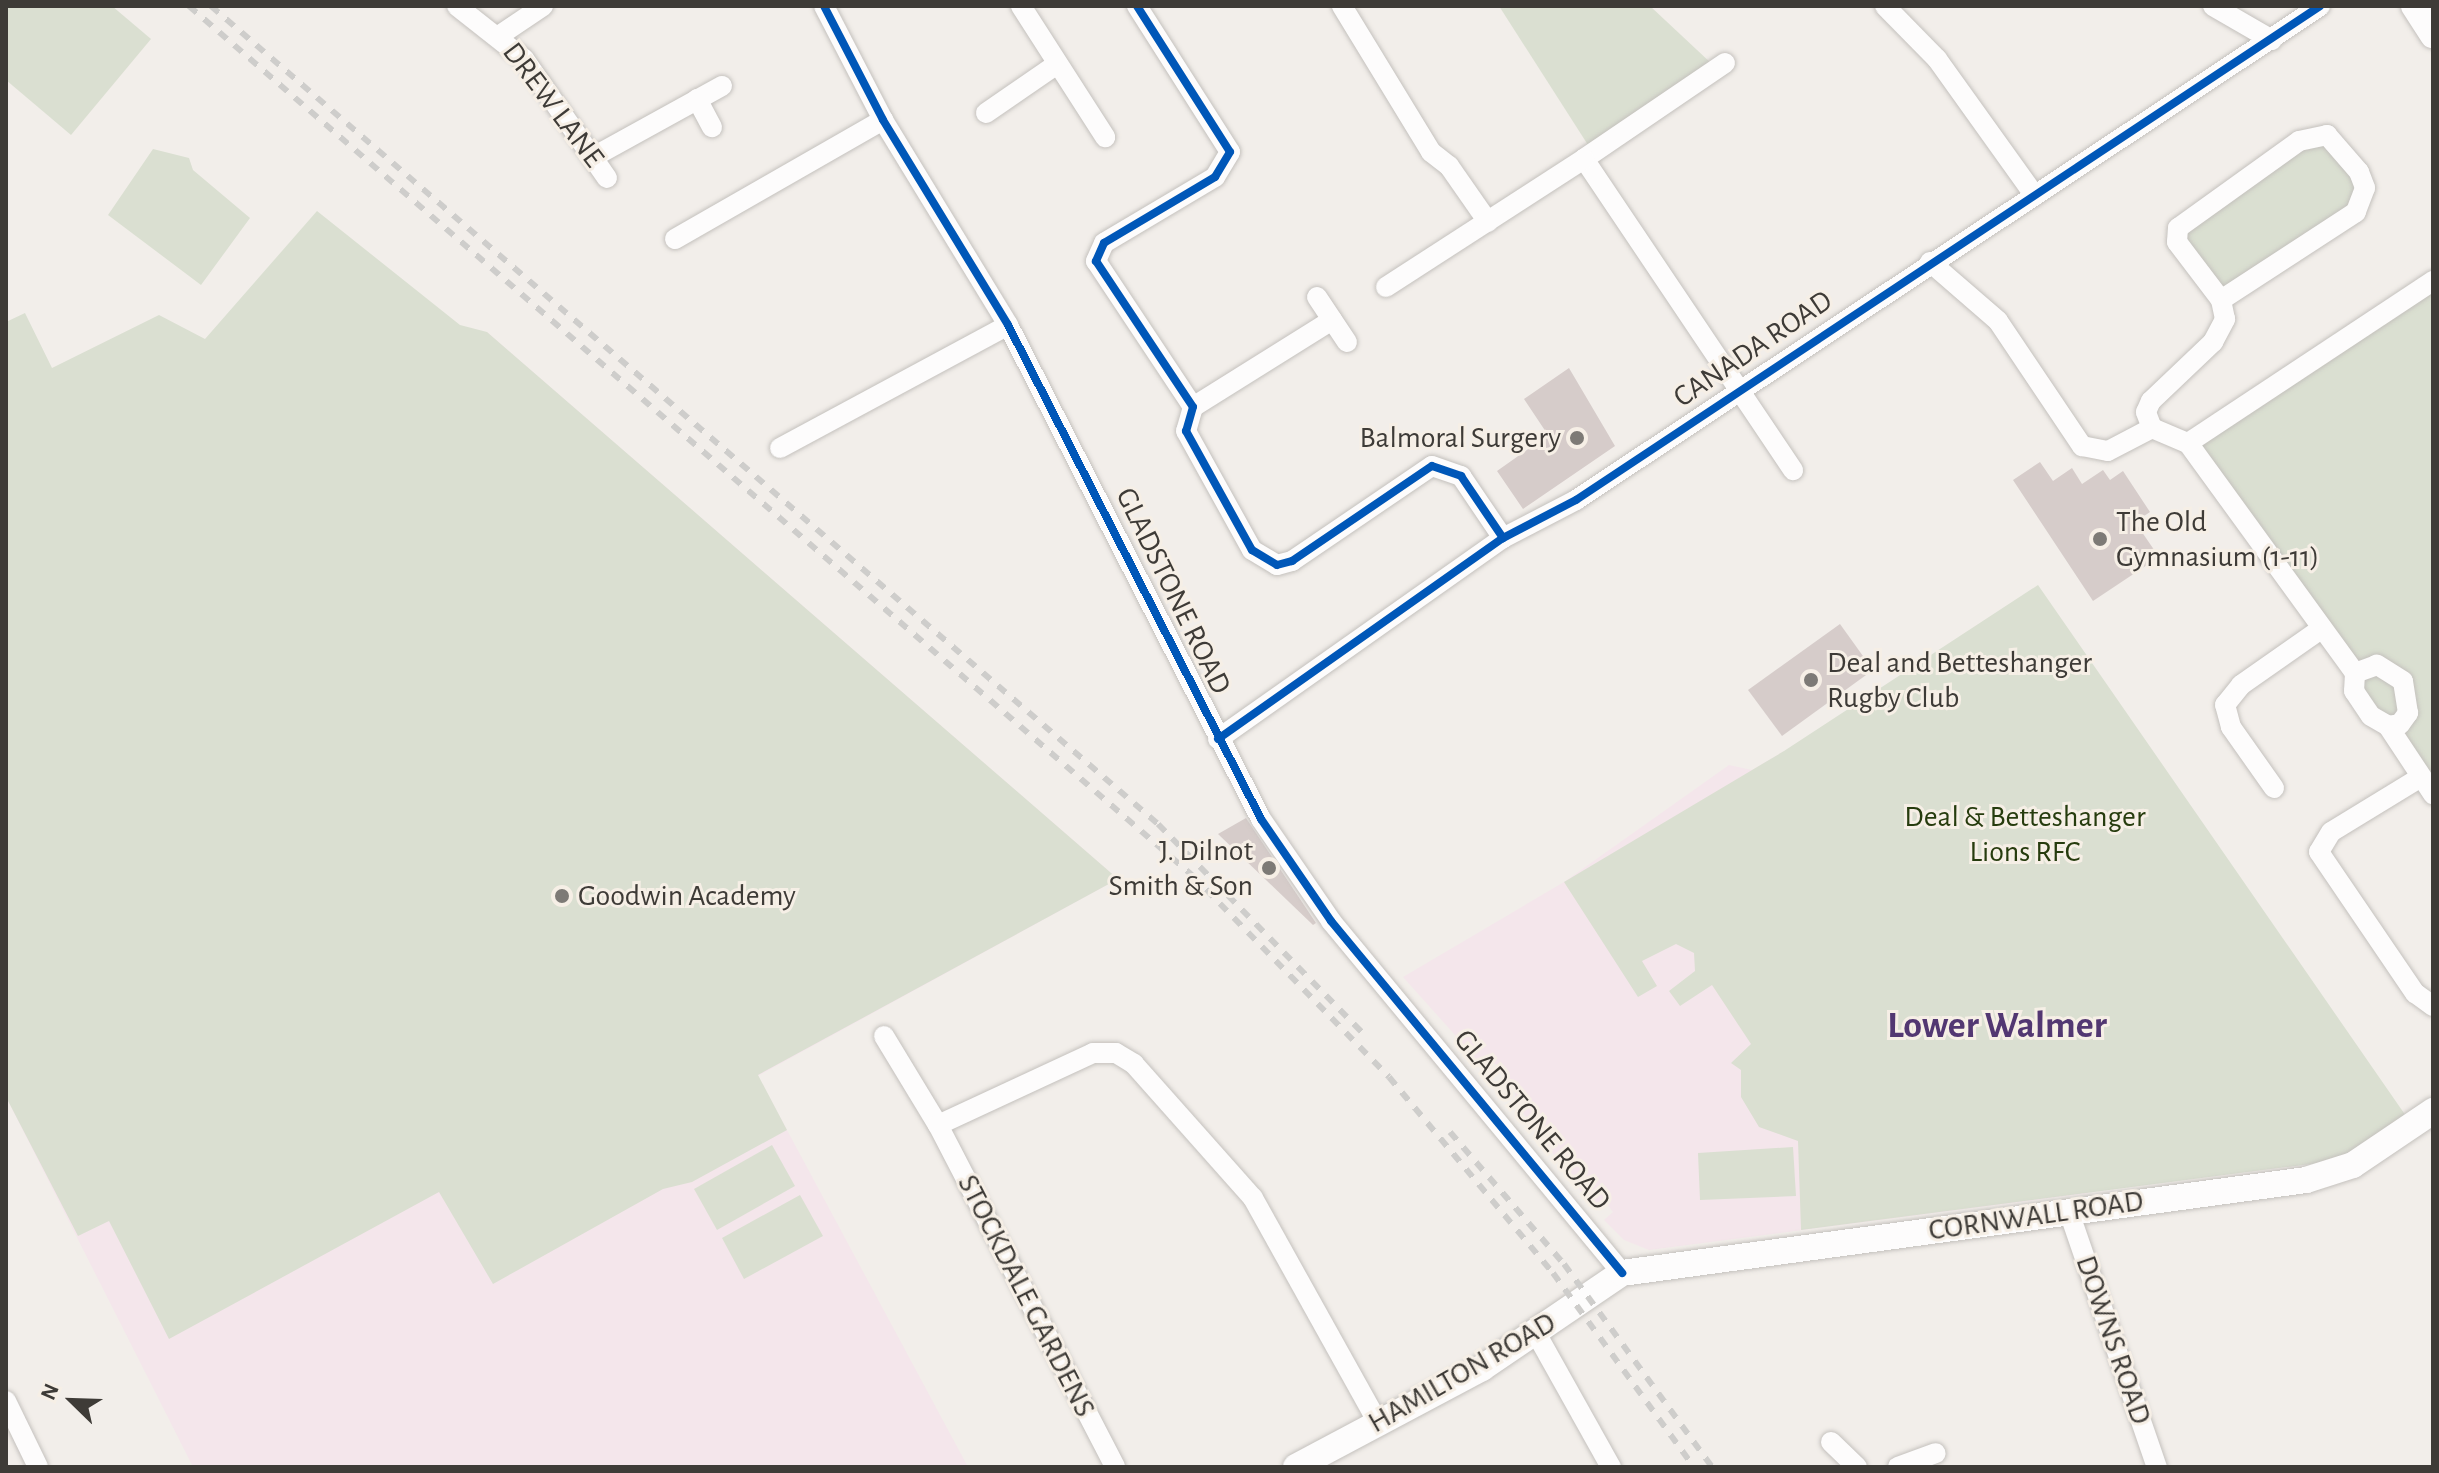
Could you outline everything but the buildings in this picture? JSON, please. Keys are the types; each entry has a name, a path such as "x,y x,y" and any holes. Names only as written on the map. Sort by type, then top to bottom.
{"main road":[{"path":"2414,6 2433,35"},
{"name":"CORNWALL ROAD","path":"1622,1273 2333,1173 2433,1111"},
{"name":"HAMILTON ROAD","path":"1296,1467 1536,1333 1622,1273"}],"street":[{"name":"DREW LANE","path":"457,6 500,35 595,156 607,178"},
{"path":"500,35 543,6"},
{"name":"GLADSTONE ROAD","path":"824,6 883,120 1008,325 1261,819 1331,921 1622,1273"},
{"path":"1021,6 1105,137"},
{"path":"1137,6 1230,152 1215,177 1104,243 1096,261 1193,407"},
{"path":"1342,6 1431,152 1449,166 1488,222"},
{"path":"1885,6 1937,59 2035,196"},
{"path":"2213,6 2272,40"},
{"name":"CANADA ROAD","path":"1218,739 1503,538 1576,500 1739,387 2035,196 2320,6"},
{"path":"1386,287 1725,63"},
{"path":"986,113 1057,64"},
{"path":"595,156 722,86"},
{"path":"697,99 712,127"},
{"path":"675,239 883,120"},
{"path":"2221,300 2356,212 2365,188 2359,172 2327,135 2299,141 2178,228 2177,242 2221,300 2225,319 2213,342 2151,401 2146,412 2152,428 2188,443 2355,673 2361,703 2388,726 2427,786 2331,832 2319,852 2415,993 2433,1006"},
{"path":"1584,159 1793,470"},
{"path":"1930,262 1998,321 2082,446 2108,451 2152,428"},
{"path":"2188,443 2433,281"},
{"path":"1317,297 1347,342"},
{"path":"1332,320 1193,407 1186,431 1262,561 1292,561 1432,466 1461,476 1503,538"},
{"path":"780,448 1008,325"},
{"path":"2274,788 2231,727 2225,705 2241,685 2321,629"},
{"path":"2355,673 2377,665 2403,681 2408,713 2400,724 2388,726"},
{"name":"STOCKDALE GARDENS","path":"884,1036 938,1125 1115,1467"},
{"path":"938,1125 1093,1053 1116,1053 1134,1064 1253,1198 1378,1423"},
{"name":"DOWNS ROAD","path":"2069,1212 2157,1467"},
{"path":"1536,1333 1611,1467"},
{"path":"6,1401 38,1467"},
{"path":"1831,1442 1857,1467"},
{"path":"1898,1467 1936,1453"}],"shaded area":[{"name":"Goodwin Academy","path":"487,332 1118,879 758,1076 968,1467 193,1467 6,1097"},
{"path":"1784,751 2089,1193 1649,1250 1624,1240 1604,1220 1613,1212 1604,1200 1593,1208 1516,1103 1514,1083 1496,1064 1481,1064 1403,977 1564,882 1729,765 1752,770"}],"green space":[{"path":"6,6 112,6 151,39 71,135 6,80"},
{"path":"1499,6 1650,6 1712,64 1588,145"},
{"path":"2327,135 2363,200 2221,300 2178,228"},
{"path":"153,149 189,158 193,170 250,218 201,285 108,215"},
{"name":"Goodwin Academy","path":"317,211 460,325 487,332 1118,879 758,1075 787,1130 692,1182 663,1189 493,1284 439,1192 169,1339 109,1221 78,1236 6,1097 6,322 25,313 52,368 159,315 205,339"},
{"path":"2433,281 2433,794 2188,443"},
{"name":"Deal & Betteshanger Lions RFC","path":"2038,585 2406,1116 2341,1160 1801,1230 1798,1141 1759,1127 1741,1097 1741,1070 1731,1063 1751,1044 1712,985 1680,1006 1669,991 1695,971 1694,953 1676,944 1642,961 1657,986 1638,997 1564,882 1784,751"},
{"path":"772,1145 795,1186 717,1230 694,1189"},
{"path":"1793,1147 1796,1196 1700,1200 1698,1153"},
{"path":"800,1195 823,1236 744,1279 722,1238"}],"railway":[{"path":"189,6 1192,875 1389,1077 1553,1273 1694,1467"},
{"path":"211,6 1158,824 1363,1033"},
{"path":"1450,1132 1564,1264 1712,1467"}],"cycle path":[{"path":"824,6 883,120 1008,325 1261,819 1331,921 1622,1273"},
{"path":"1137,6 1230,152 1215,177 1104,243 1096,261 1193,407 1186,431 1252,550 1277,565 1292,561 1432,466 1461,476 1503,538"},
{"path":"1218,739 1503,538 1576,500 2320,6"}],"place":[{"name":"Balmoral Surgery","path":"1577,438"},
{"name":"The Old Gymnasium (1-11)","path":"2100,539"},
{"name":"Deal and Betteshanger Rugby Club","path":"1811,680"},
{"name":"J. Dilnot Smith & Son","path":"1269,868"},
{"name":"Goodwin Academy","path":"562,896"}],"district":[{"name":"Lower Walmer","path":"1997,1027"}]}
